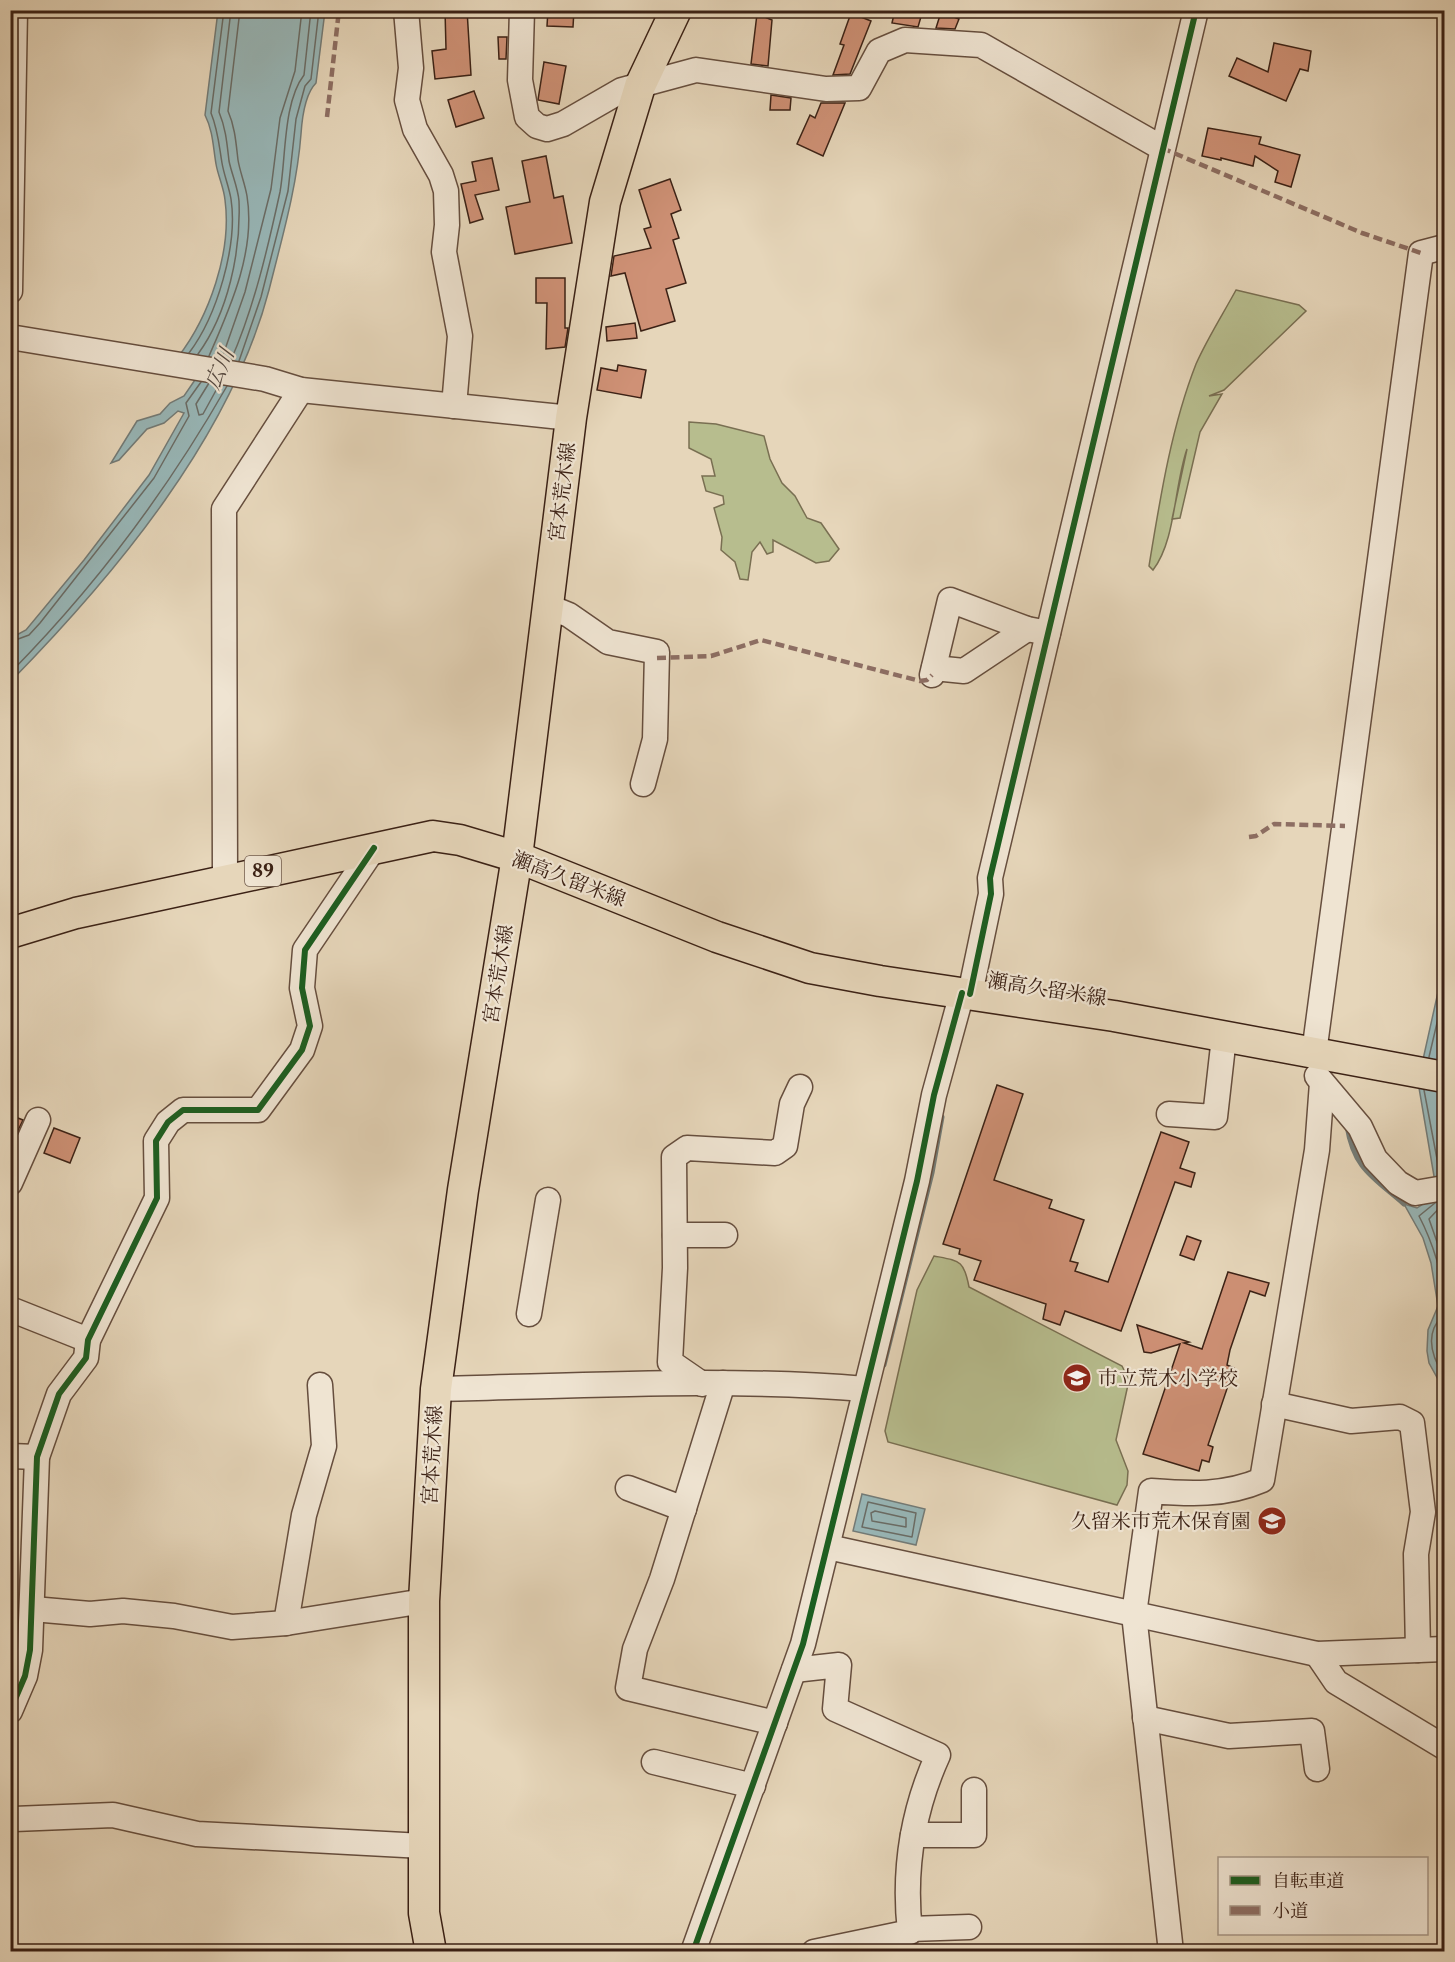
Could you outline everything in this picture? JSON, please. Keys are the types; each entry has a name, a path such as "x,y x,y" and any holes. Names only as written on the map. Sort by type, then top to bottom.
{"main road":[{"name":"宮本荒木線","path":"431,1952 424,1913 424,1601 436,1389 463,1190 516,857 571,418 605,202 640,86 676,10"},
{"name":"瀬高久留米線","path":"10,933 76,913 432,836 460,840 516,857 717,937 810,968 1224,1036 1444,1077"}],"street":[{"path":"10,291 15,10"},
{"path":"406,10 411,68 407,100 415,129 441,175 446,191 447,225 444,252 460,336 454,406"},
{"path":"522,10 520,80 527,117 537,126 547,129 563,124 621,90 696,70 826,89 860,88 879,51 905,40 981,45 1162,148"},
{"path":"693,1952 794,1671 828,1547 917,1181 934,1095 966,993 991,894 990,878 1037,631 1196,10"},
{"path":"1444,247 1420,253 1308,1052 1322,1083 1360,1127 1375,1159 1398,1183 1415,1193 1444,1188"},
{"path":"10,337 265,379 302,390 571,418"},
{"path":"225,879 224,510 302,390"},
{"path":"950,600 1037,631 964,670 933,672 950,600"},
{"path":"547,606 569,615 608,642 657,652 655,739 643,784"},
{"path":"10,1711 33,1609 32,1550 37,1457 59,1394 86,1358 88,1340 156,1198 156,1141 168,1122 183,1110 258,1110 296,1059 302,1050 310,1026 302,988 305,950 374,848"},
{"path":"1169,1114 1215,1117 1224,1036"},
{"path":"1171,1952 1134,1614 1151,1491 1205,1494 1246,1487 1262,1480 1317,1150 1322,1083"},
{"path":"713,1384 670,1362 675,1235 674,1157 687,1148 775,1153 785,1146 792,1104 800,1087"},
{"path":"10,1183 38,1120"},
{"path":"529,1314 548,1200"},
{"path":"675,1235 725,1235"},
{"path":"10,1309 88,1340"},
{"path":"436,1389 797,1383 865,1389"},
{"path":"713,1384 684,1509 662,1579 635,1649 628,1688 775,1723"},
{"path":"286,1623 304,1515 324,1446 320,1385"},
{"path":"1274,1404 1351,1421 1400,1417 1412,1423 1423,1512 1416,1554 1418,1650"},
{"path":"10,1456 37,1457"},
{"path":"628,1488 684,1509"},
{"path":"828,1547 1317,1654 1444,1649"},
{"path":"33,1609 90,1614 123,1611 174,1616 232,1627 286,1623 424,1601"},
{"path":"1317,1654 1336,1682 1444,1747"},
{"path":"794,1671 839,1665 834,1708 938,1755 922,1790 913,1835 906,1890 910,1932 814,1952"},
{"path":"1145,1718 1229,1736 1312,1731 1317,1769"},
{"path":"654,1762 753,1786"},
{"path":"913,1835 974,1835 974,1790"},
{"path":"12,1819 113,1815 197,1834 423,1846"},
{"path":"910,1929 969,1927"}],"green space":[{"path":"1236,290 1299,305 1306,311 1224,390 1209,396 1222,394 1200,432 1180,518 1172,519 1161,558 1153,570 1149,566 1157,515 1167,464 1187,388 1210,336","holes":["1187,449 1175,506 1183,464"]},
{"path":"689,422 716,424 764,436 770,459 782,483 795,496 807,518 821,523 839,549 829,561 816,563 773,540 773,552 767,554 760,542 752,552 748,580 740,579 735,562 721,550 722,537 714,508 724,504 723,496 706,491 702,476 715,476 711,459 689,448"},
{"path":"934,1256 959,1263 965,1271 969,1287 1122,1366 1129,1380 1116,1440 1128,1471 1127,1485 1117,1505 888,1442 885,1431 917,1290"}],"water":[{"name":"広川","path":"218,11 325,11 316,83 305,107 293,193 269,290 251,344 227,398 198,450 165,500 90,596 11,681 11,638 26,630 84,560 149,475 184,413 178,411 164,423 147,429 119,460 111,463 137,421 160,414 170,403 184,396 197,377 178,357 199,323 208,303 216,283 225,241 224,196 205,115"},
{"path":"1444,979 1444,1044 1440,1086 1444,1140 1444,1390 1429,1363 1427,1351 1428,1330 1438,1306 1431,1263 1423,1238 1404,1204 1417,1208 1432,1198 1435,1182 1418,1082 1438,992"},
{"path":"862,1494 925,1509 916,1545 853,1531"}],"building":[{"path":"445,10 467,10 471,75 435,79 432,51 446,49"},
{"path":"548,10 574,10 573,27 547,26"},
{"path":"895,10 923,10 918,27 892,23"},
{"path":"941,12 959,19 955,29 936,28"},
{"path":"851,13 871,21 850,74 833,75 844,45 840,44"},
{"path":"757,14 772,20 768,66 751,64"},
{"path":"498,37 507,37 506,59 499,59"},
{"path":"1274,43 1311,51 1308,71 1300,69 1286,101 1229,76 1237,58 1268,72"},
{"path":"544,62 566,66 559,104 538,100"},
{"path":"474,91 484,118 456,127 448,100"},
{"path":"771,95 791,98 790,110 770,110"},
{"path":"821,103 845,103 823,156 797,144 810,115 815,118"},
{"path":"1208,128 1261,137 1259,144 1300,155 1291,187 1275,182 1278,171 1255,156 1253,166 1202,156"},
{"path":"546,156 554,198 563,196 572,243 515,254 506,207 530,202 522,161"},
{"path":"492,158 499,190 475,195 483,219 470,223 461,184 476,181 472,162"},
{"path":"670,179 681,210 671,214 679,238 673,240 686,283 666,289 675,321 641,331 625,273 611,276 614,256 651,248 644,229 651,227 639,190"},
{"path":"536,278 565,278 565,328 568,328 565,347 546,349 547,303 536,303"},
{"path":"635,323 637,338 607,341 606,327"},
{"path":"618,365 646,370 641,398 597,390 601,368 617,371"},
{"path":"997,1085 1023,1094 994,1180 1052,1200 1049,1208 1084,1220 1070,1261 1078,1263 1075,1271 1108,1282 1161,1132 1189,1142 1180,1168 1195,1173 1191,1187 1175,1182 1121,1331 1065,1311 1060,1325 1043,1319 1046,1304 974,1280 981,1261 959,1254 960,1249 943,1244"},
{"path":"10,1115 23,1120 10,1147"},
{"path":"54,1128 80,1138 70,1163 44,1153"},
{"path":"1187,1236 1201,1241 1194,1260 1180,1255"},
{"path":"1228,1272 1269,1283 1265,1296 1250,1291 1230,1350 1227,1365 1234,1368 1208,1445 1213,1447 1209,1462 1202,1460 1199,1471 1143,1454 1180,1344 1151,1353 1144,1352 1137,1325 1189,1342 1184,1343 1202,1349"}],"waterway":[{"path":"884,1365 932,1173 942,1117"},
{"path":"1347,1126 1354,1153 1366,1171 1404,1204"}],"marked path":[{"path":"327,117 339,10"},
{"path":"1441,10 1444,22"},
{"path":"1162,148 1362,233 1421,253"},
{"path":"657,658 711,656 761,640 920,681 927,680 932,675"},
{"path":"1249,837 1256,836 1274,824 1345,826"}],"cycle path":[{"path":"970,994 991,894 990,878 1196,10"},
{"path":"10,1711 25,1676 30,1650 37,1457 59,1394 86,1358 88,1340 157,1198 156,1141 168,1122 183,1110 258,1110 302,1050 310,1026 302,988 305,950 374,848"},
{"path":"693,1952 803,1644 917,1181 934,1095 962,993"}],"place":[{"name":"市立荒木小学校","path":"1077,1378"},
{"name":"久留米市荒木保育園","path":"1272,1521"}]}
